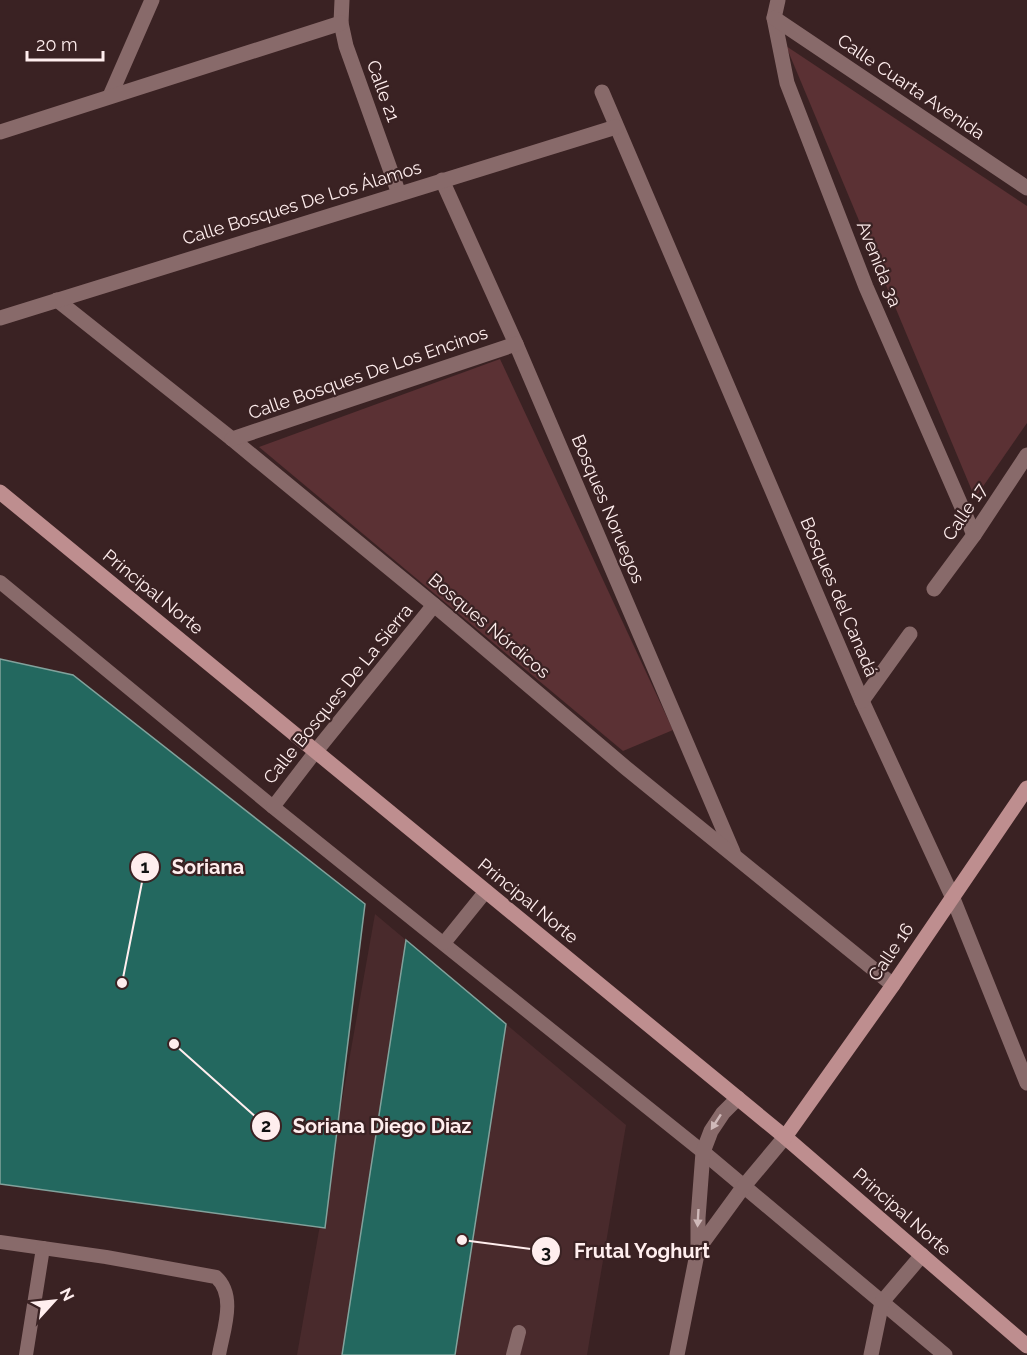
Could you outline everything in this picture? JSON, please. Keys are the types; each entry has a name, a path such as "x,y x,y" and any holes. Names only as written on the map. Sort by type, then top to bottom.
{"street":[{"path":"110,96 152,0"},
{"name":"Calle 21","path":"342,0 341,23 346,46 399,194"},
{"name":"Avenida 3a","path":"778,0 774,18 787,83 866,287 974,535"},
{"name":"Calle Cuarta Avenida","path":"774,18 1027,188"},
{"path":"0,132 341,23"},
{"name":"Bosques del Canadá","path":"602,92 862,701 952,896 1027,1083"},
{"name":"Calle Bosques De Los Álamos","path":"0,318 616,127"},
{"name":"Bosques Noruegos","path":"442,180 516,344 734,856"},
{"name":"Bosques Nórdicos","path":"57,300 232,439 434,605 626,768 893,985"},
{"name":"Calle Bosques De Los Encinos","path":"232,439 516,344"},
{"name":"Calle 17","path":"934,589 974,535 1027,455"},
{"name":"Principal Norte","path":"0,492 785,1137 1027,1346"},
{"name":"Calle Bosques De La Sierra","path":"316,751 434,605"},
{"path":"862,701 910,634"},
{"name":"Calle 16","path":"785,1137 893,985 1027,788"},
{"path":"677,1355 698,1249 703,1152 711,1131 723,1113 738,1098"},
{"path":"698,1249 744,1186 785,1137"},
{"path":"703,1152 945,1355"},
{"path":"871,1355 882,1302 922,1255"}],"lane":[{"path":"0,582 273,807 703,1152"},
{"name":"Calle Bosques De La Sierra","path":"273,807 316,751"},
{"path":"444,943 486,891"},
{"path":"0,1242 216,1277 223,1283 228,1294 219,1355"},
{"path":"26,1355 43,1248"},
{"path":"513,1355 519,1332"}],"shaded area":[{"path":"786,46 1027,206 1027,423 975,498"},
{"path":"500,359 673,730 623,751 259,447"},
{"path":"375,914 626,1125 587,1355 297,1355"}],"building":[{"path":"0,659 73,675 365,904 325,1228 0,1184"},
{"path":"406,940 506,1024 455,1355 342,1355"}],"place":[{"name":"Soriana","path":"122,983"},
{"name":"Soriana Diego Diaz","path":"174,1044"},
{"name":"Frutal Yoghurt","path":"462,1240"}]}
